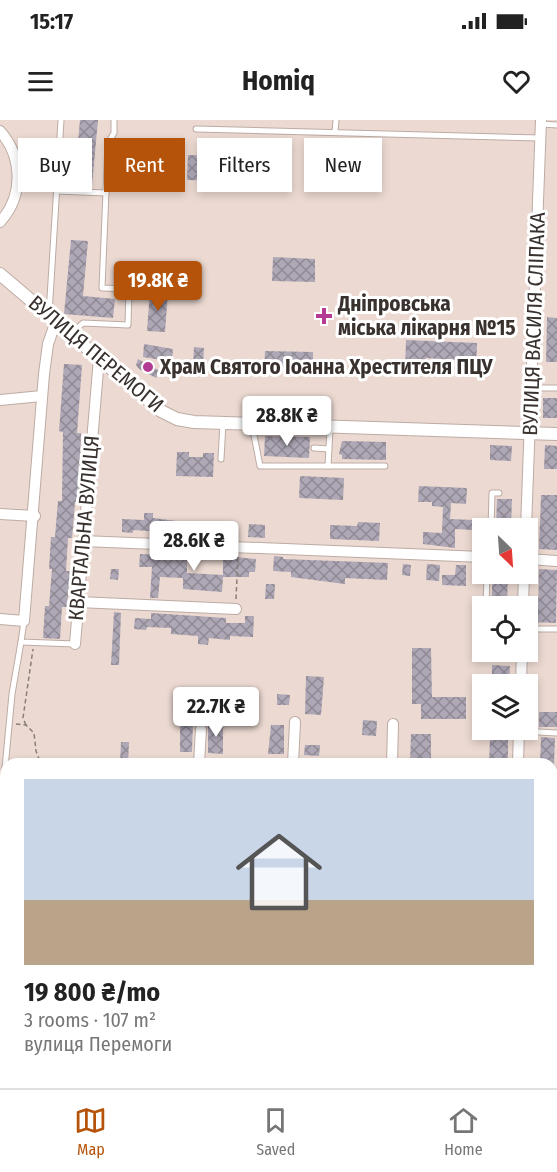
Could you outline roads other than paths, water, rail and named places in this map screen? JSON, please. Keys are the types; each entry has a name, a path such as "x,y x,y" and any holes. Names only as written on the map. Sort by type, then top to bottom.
{"street":[{"name":"ВУЛИЦЯ ВАСИЛЯ СЛІПАКА","path":"526,518 541,122"},
{"path":"0,131 9,142 19,167 17,186 7,214 0,222"},
{"name":"ВУЛИЦЯ ПЕРЕМОГИ","path":"0,274 161,411 177,419 223,423 557,434"},
{"path":"0,619 24,621 35,516 42,396 53,318"},
{"name":"КВАРТАЛЬНА ВУЛИЦЯ","path":"75,644 99,358"},
{"path":"0,400 42,396"},
{"path":"0,514 35,516"},
{"path":"82,542 472,558"},
{"path":"538,560 557,561"},
{"path":"78,602 236,609"},
{"path":"293,758 296,722"},
{"path":"392,758 393,724"},
{"path":"200,758 201,729"},
{"path":"518,758 519,740"}],"lane":[{"path":"60,138 61,120"},
{"path":"71,334 83,323 128,324 129,289 102,288 108,143 114,133 114,120"},
{"path":"335,132 336,120"},
{"path":"541,122 557,125"},
{"path":"196,129 540,138"},
{"path":"13,152 18,155"},
{"path":"53,318 57,192"},
{"path":"82,192 106,193"},
{"path":"532,388 557,388"},
{"path":"221,459 223,423"},
{"path":"252,424 260,466 384,466"},
{"path":"328,466 330,426"},
{"path":"315,448 329,449"},
{"path":"491,518 492,493 499,493"},
{"path":"3,758 24,621"},
{"path":"538,629 557,629"},
{"name":"КВАРТАЛЬНА ВУЛИЦЯ","path":"21,642 75,644"},
{"path":"538,732 557,733"}],"place":[{"name":"Дніпровська міська лікарня №15","path":"324,316"},
{"name":"Храм Святого Іоанна Хрестителя ПЦУ","path":"148,367"}]}
